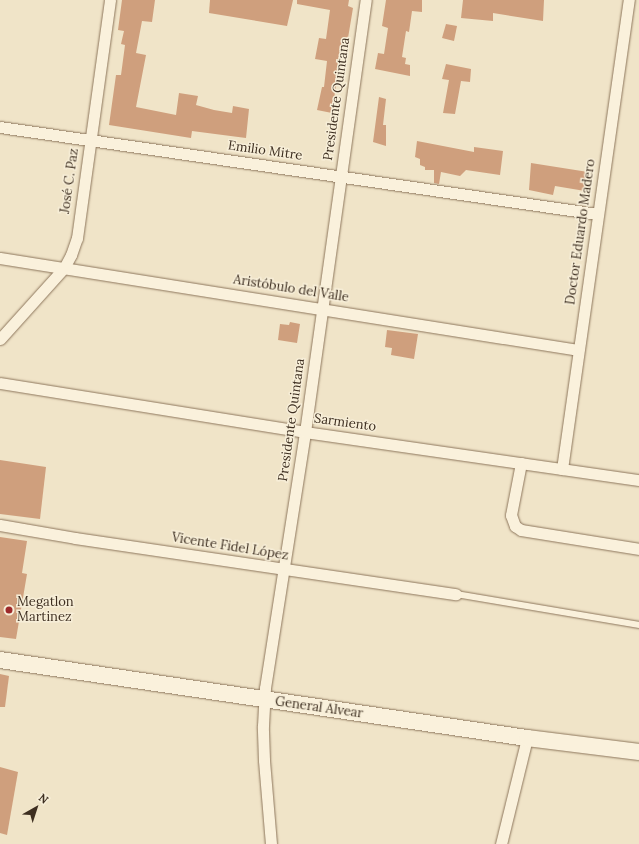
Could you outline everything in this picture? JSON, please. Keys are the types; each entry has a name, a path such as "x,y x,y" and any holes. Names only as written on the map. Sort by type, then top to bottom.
{"street":[{"name":"José C. Paz","path":"0,339 64,268 71,255 77,238 110,0"},
{"name":"Presidente Quintana","path":"271,844 264,760 264,700 305,432 366,0"},
{"path":"629,0 639,1"},
{"name":"Doctor Eduardo Madero","path":"562,469 629,0"},
{"name":"Emilio Mitre","path":"0,127 598,214"},
{"name":"Aristóbulo del Valle","path":"0,258 322,308 578,350"},
{"name":"Sarmiento","path":"0,383 305,432 639,480"},
{"path":"521,463 511,514 515,526 530,533 639,549"},
{"name":"Vicente Fidel López","path":"0,525 456,594"},
{"name":"General Alvear","path":"0,660 527,738 639,752"},
{"path":"501,844 527,738"}],"lane":[{"path":"456,594 639,625"}],"building":[{"path":"122,0 155,0 152,22 142,21 136,53 146,55 136,107 176,115 179,93 198,96 196,105 214,110 232,113 233,106 249,109 246,138 192,131 191,138 109,125 116,75 121,75 125,45 121,44 124,31 118,30"},
{"path":"210,0 293,0 287,26 209,13"},
{"path":"297,0 349,0 348,6 353,8 348,38 343,37 332,113 317,110 322,87 324,87 327,61 315,59 319,38 326,39 330,10 297,4"},
{"path":"386,0 422,0 422,12 412,11 409,32 406,31 402,57 406,58 405,64 410,65 410,76 375,69 378,53 384,54 388,28 382,26"},
{"path":"463,0 544,0 543,21 493,13 493,21 461,18"},
{"path":"446,24 457,26 454,41 442,38"},
{"path":"446,64 471,69 470,82 461,81 455,114 443,113 449,80 442,79"},
{"path":"379,97 386,99 383,125 386,125 386,146 373,142"},
{"path":"417,141 474,152 474,147 503,151 500,175 466,170 460,176 441,172 439,184 434,183 434,170 425,170 425,167 420,165 420,159 415,157"},
{"path":"531,163 588,172 585,191 555,186 553,195 529,190"},
{"path":"290,322 300,324 297,343 278,340 280,324 289,325"},
{"path":"387,330 418,334 414,359 391,355 392,348 385,347"},
{"path":"0,460 46,467 40,519 0,514"},
{"path":"0,537 27,541 22,573 27,574 16,639 0,637"},
{"path":"0,674 9,676 5,707 0,707"},
{"path":"0,767 18,772 7,835 0,833"}],"place":[{"name":"Megatlon Martinez","path":"9,610"}]}
